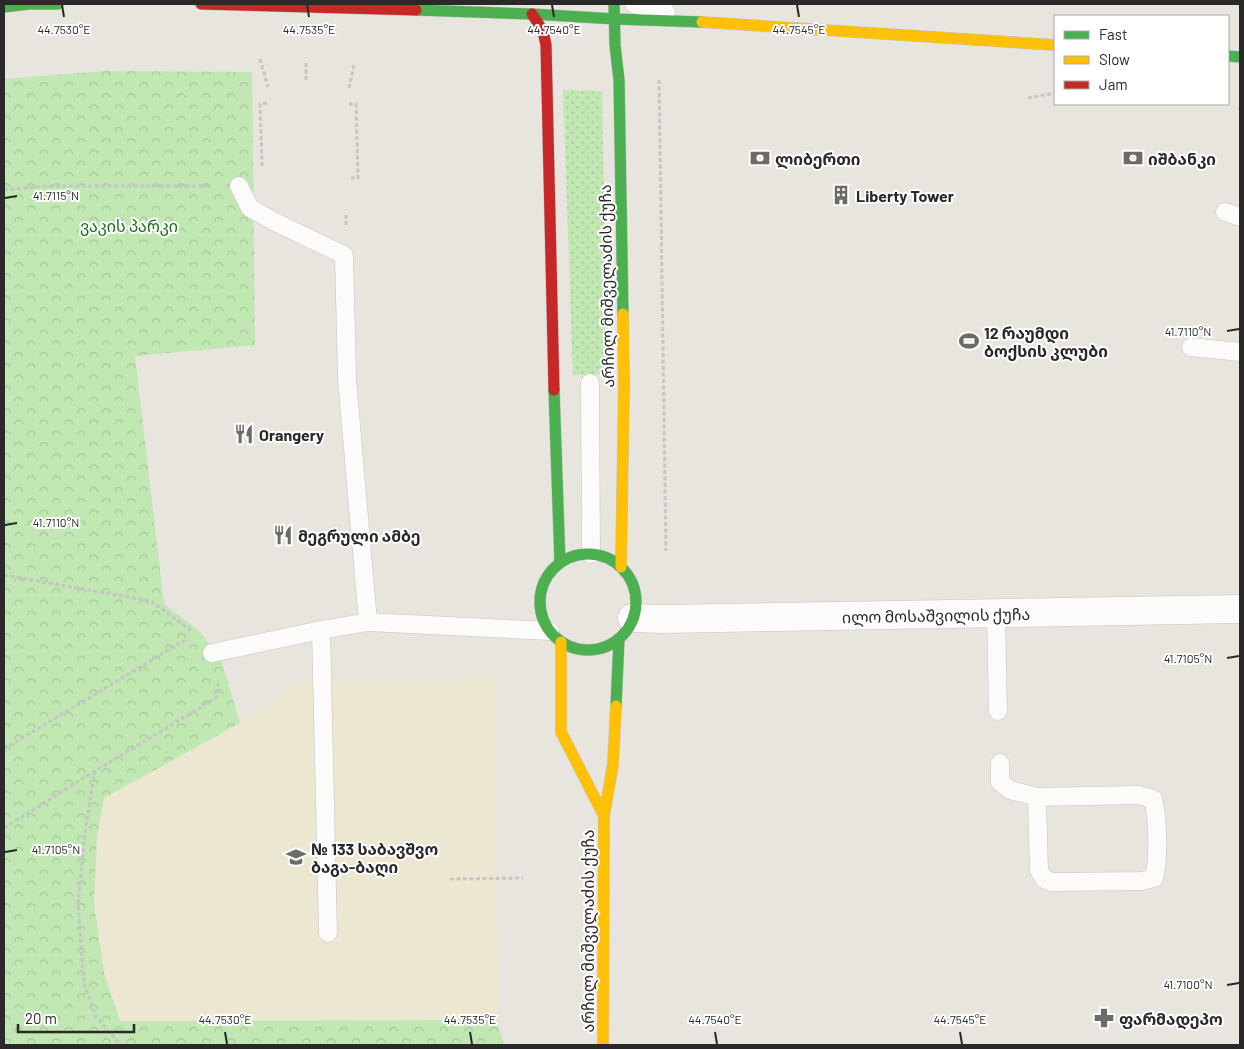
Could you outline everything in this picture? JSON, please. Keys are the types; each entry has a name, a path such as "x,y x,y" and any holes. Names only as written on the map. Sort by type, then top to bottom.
{"street":[{"path":"4,7 28,4 58,4"},
{"path":"201,4 532,14 705,22 1054,45"},
{"name":"არჩილ მიშველაძის ქუჩა","path":"614,4 619,90 624,386 621,567"},
{"path":"532,14 543,31 546,45 560,563"},
{"path":"591,554 607,558 621,567 631,580 636,595 635,611 626,628 606,647 590,650 576,648 556,637 543,618 540,603 542,588 549,574 560,563 575,556 591,554"},
{"name":"ილო მოსაშვილის ქუჩა","path":"626,628 662,620 1240,609"},
{"name":"არჩილ მიშველაძის ქუჩა","path":"603,1045 604,816 614,764 626,628"},
{"name":"არჩილ მიშველაძის ქუჩა","path":"556,637 561,732 604,816"}],"lane":[{"path":"634,4 705,22"},
{"path":"239,186 250,208 344,255 347,379 368,622"},
{"path":"1191,347 1240,352"},
{"path":"590,383 591,554"},
{"path":"996,614 998,711"},
{"path":"212,653 368,622 556,637"},
{"path":"321,630 328,932"},
{"path":"1000,763 1000,782 1010,790 1037,797 1138,795 1152,799 1156,811 1157,867 1154,878 1142,881 1052,882 1044,879 1039,870 1037,797"}],"path":[{"path":"260,59 268,87"},
{"path":"306,62 306,80"},
{"path":"349,88 354,65"},
{"path":"660,80 666,551"},
{"path":"1028,98 1054,93"},
{"path":"262,169 260,104 269,103"},
{"path":"349,104 356,104 358,178 350,178"},
{"path":"4,190 46,186 239,186"},
{"path":"4,575 151,601 196,634 212,653 219,678 216,698 4,828"},
{"path":"4,750 196,634"},
{"path":"95,771 85,832 78,904 84,984 96,1017 121,1045"},
{"path":"450,879 523,878"}],"shaded area":[{"name":"№ 133 საბავშვო ბაგა-ბაღი","path":"495,677 497,1020 119,1021 104,973 94,904 97,836 104,798 240,723 300,681"}],"green space":[{"name":"ვაკის პარკი","path":"105,71 252,72 255,345 135,356 164,604 199,631 222,662 240,723 104,798 97,836 94,904 104,973 120,1021 497,1020 504,1045 4,1045 4,79"},
{"path":"563,90 602,91 607,374 573,375"}],"traffic: fast":[{"path":"4,7 29,4 58,4"},
{"path":"614,4 615,45 619,80 623,314"},
{"path":"416,10 702,22"},
{"path":"1229,56 1240,57"},
{"path":"554,390 560,563"},
{"path":"588,554 606,558 622,568 632,584 636,602 632,620 622,636 606,646 588,650 570,646 554,636 544,620 540,602 544,584 554,568 570,558 588,554"},
{"path":"616,706 619,639"}],"traffic: slow":[{"path":"702,22 1054,45"},
{"path":"621,567 624,386 623,314"},
{"path":"561,642 561,732 604,816"},
{"path":"603,1045 604,816 613,764 616,706"}],"traffic: jam":[{"path":"201,4 416,10"},
{"path":"532,14 543,31 546,45 554,390"}],"place":[{"name":"ლიბერთი","path":"760,158"},
{"name":"იშბანკი","path":"1133,158"},
{"name":"Liberty Tower","path":"841,195"},
{"name":"12 რაუმდი ბოქსის კლუბი","path":"969,341"},
{"name":"Orangery","path":"244,434"},
{"name":"მეგრული ამბე","path":"283,535"},
{"name":"№ 133 საბავშვო ბაგა-ბაღი","path":"296,857"},
{"name":"ფარმადეპო","path":"1104,1018"}]}
